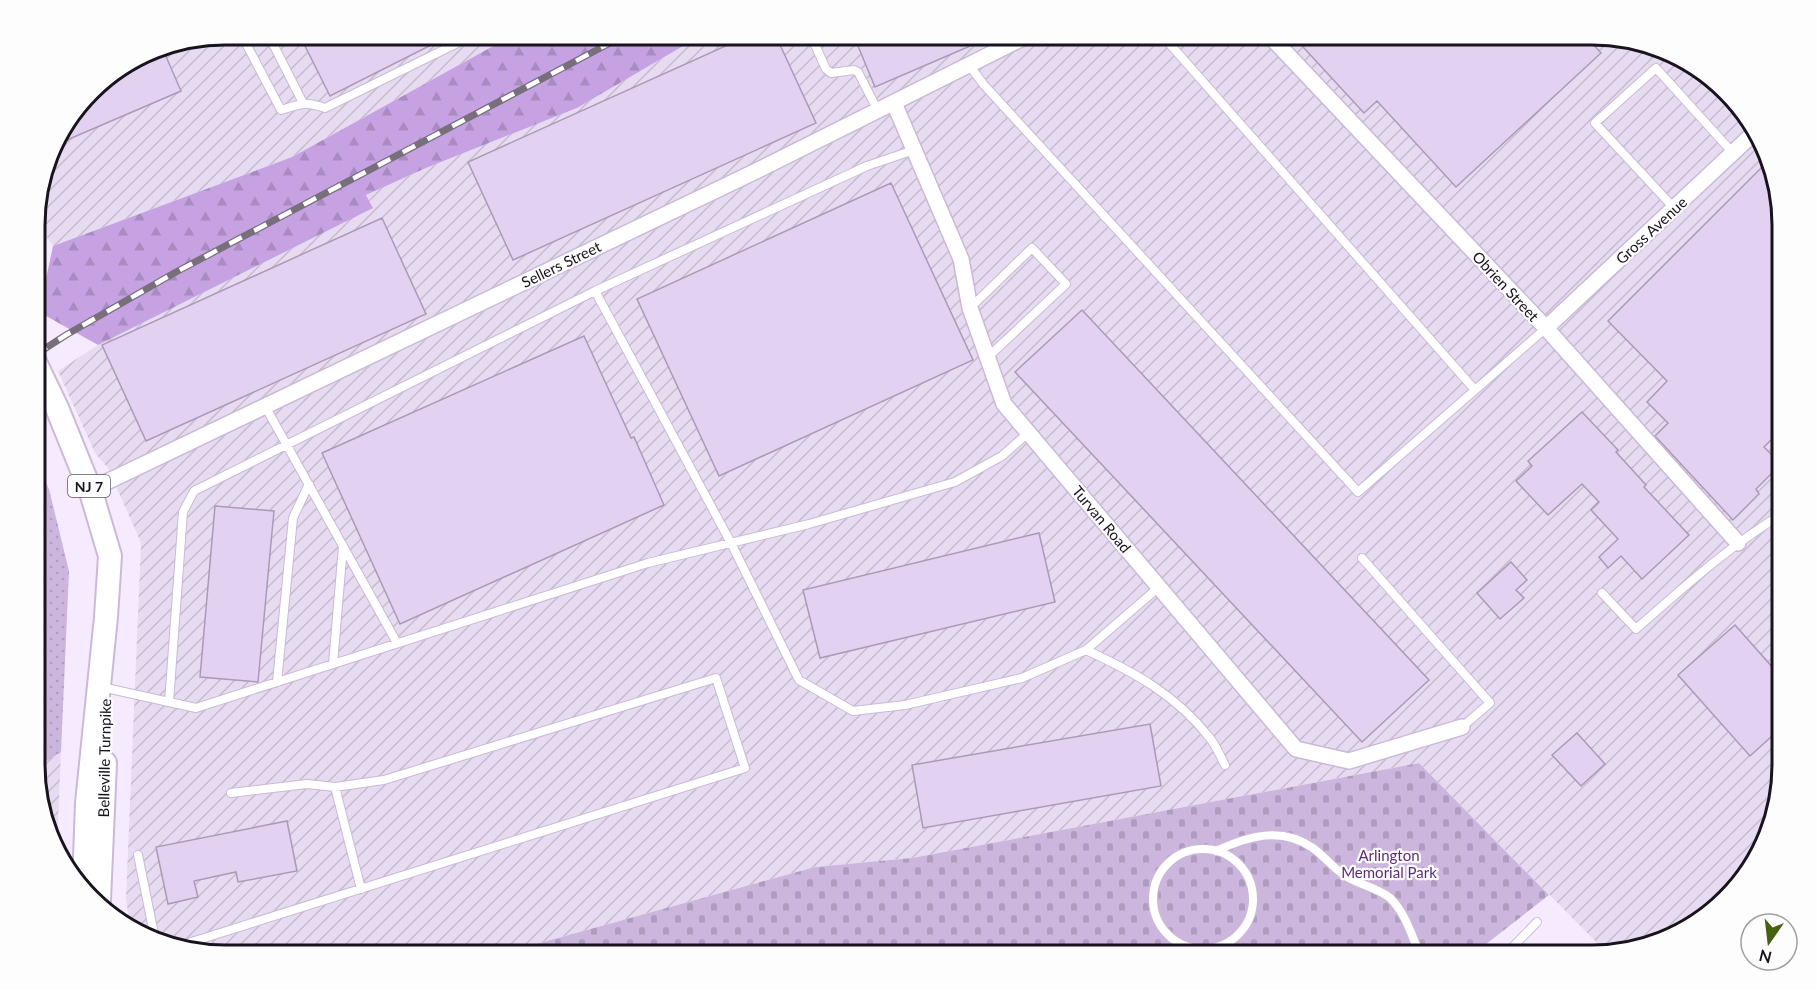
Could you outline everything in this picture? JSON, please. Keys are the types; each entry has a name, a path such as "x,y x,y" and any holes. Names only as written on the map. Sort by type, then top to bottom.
{"main road":[{"name":"Belleville Turnpike","path":"45,383 91,492 110,556 87,803 84,877"},
{"name":"Belleville Turnpike","path":"99,893 106,741 106,617"}],"street":[{"name":"Sellers Street","path":"91,492 92,489 878,111 1009,45"},
{"name":"Obrien Street","path":"1278,45 1546,328 1738,543"},
{"name":"Turvan Road","path":"894,103 961,259 970,308 1004,404 1296,749 1349,761 1462,727"},
{"name":"Gross Avenue","path":"1546,328 1749,138"}],"lane":[{"path":"247,45 281,110 303,103 325,108 454,45"},
{"path":"274,45 303,103"},
{"path":"815,45 826,69 831,73 854,70 858,72 878,111"},
{"path":"1171,45 1475,390"},
{"path":"969,65 984,85 1358,492 1546,328"},
{"path":"1674,208 1595,123 1656,68 1733,153"},
{"path":"169,702 183,512 194,491 595,291 867,166 914,150"},
{"path":"970,308 1032,248 1065,284 988,357"},
{"path":"595,291 731,543 799,680 853,711 905,705 1022,678 1086,650 1158,587"},
{"path":"265,406 397,643"},
{"path":"106,688 195,708 648,563 808,524 955,482 1002,456 1029,432"},
{"path":"277,682 293,518 309,484"},
{"path":"1602,592 1636,629 1712,562 1772,521"},
{"path":"333,664 343,545"},
{"path":"1362,558 1490,703 1462,727"},
{"path":"1086,650 1127,669 1171,698 1210,738 1226,765"},
{"path":"191,942 745,768 716,678 384,780 335,787 307,784 231,793"},
{"path":"335,787 361,889"},
{"path":"1216,851 1238,841 1257,836 1276,834 1300,840 1347,878 1389,898 1404,918 1416,945"},
{"path":"1180,945 1164,932 1155,916 1152,899 1155,882 1164,867 1177,856 1193,849 1216,851 1237,862 1252,889 1253,905 1248,920 1240,933 1221,945"},
{"path":"138,855 153,929"},
{"path":"1515,945 1537,922"}],"shaded area":[{"path":"213,45 495,45 292,157 53,246 45,235 45,213 51,178 75,125 106,90 125,75 156,59 190,48"},
{"path":"685,45 1604,45 1627,48 1650,55 1692,75 1727,106 1742,125 1753,145 1766,178 1772,225 1772,765 1766,812 1742,865 1711,900 1692,915 1650,935 1627,942 1599,945 1419,763 912,858 815,867 532,945 213,945 190,942 167,935 129,917 126,898 141,543 108,468 95,453 58,371 98,345 373,207 366,195 426,168 577,108"},
{"path":"61,752 58,830 51,812 45,762"}],"green space":[{"path":"495,45 685,45 577,108 426,168 366,195 373,208 98,345 45,315 45,284 53,246 292,157"},
{"path":"45,481 49,489 69,571 61,752 45,762"},
{"name":"Arlington Memorial Park","path":"1419,763 1549,895 1485,945 532,945 815,867 912,858"}],"building":[{"path":"304,45 431,45 330,96"},
{"path":"728,45 780,45 816,123 513,260 468,162"},
{"path":"858,45 972,45 875,87"},
{"path":"1301,45 1594,45 1601,53 1456,187 1377,101 1364,113"},
{"path":"166,55 181,91 67,140 82,115 106,90 125,75 156,59"},
{"path":"1762,167 1766,178 1772,225 1772,439 1764,447 1772,455 1772,473 1756,489 1759,494 1733,520 1655,436 1668,423 1647,402 1667,381 1608,321"},
{"path":"891,183 973,360 719,476 637,299"},
{"path":"382,218 426,314 146,441 102,345"},
{"path":"1082,310 1429,680 1362,742 1015,372"},
{"path":"584,336 631,438 634,437 664,505 400,624 322,453"},
{"path":"1582,412 1618,450 1616,452 1646,485 1644,487 1689,535 1642,579 1621,556 1608,568 1599,557 1618,539 1591,510 1599,502 1582,484 1548,515 1516,481 1532,466 1528,461"},
{"path":"215,506 274,511 258,682 200,677"},
{"path":"1039,533 1055,602 820,658 803,590"},
{"path":"1511,562 1527,580 1516,590 1524,598 1500,619 1477,593"},
{"path":"1735,625 1772,667 1772,736 1750,756 1678,675"},
{"path":"1150,724 1161,786 923,828 912,765"},
{"path":"1577,733 1605,764 1581,786 1552,755"},
{"path":"287,821 297,871 238,882 236,872 194,881 198,897 168,904 156,847"}],"railway":[{"path":"45,349 176,272 606,45"}]}
